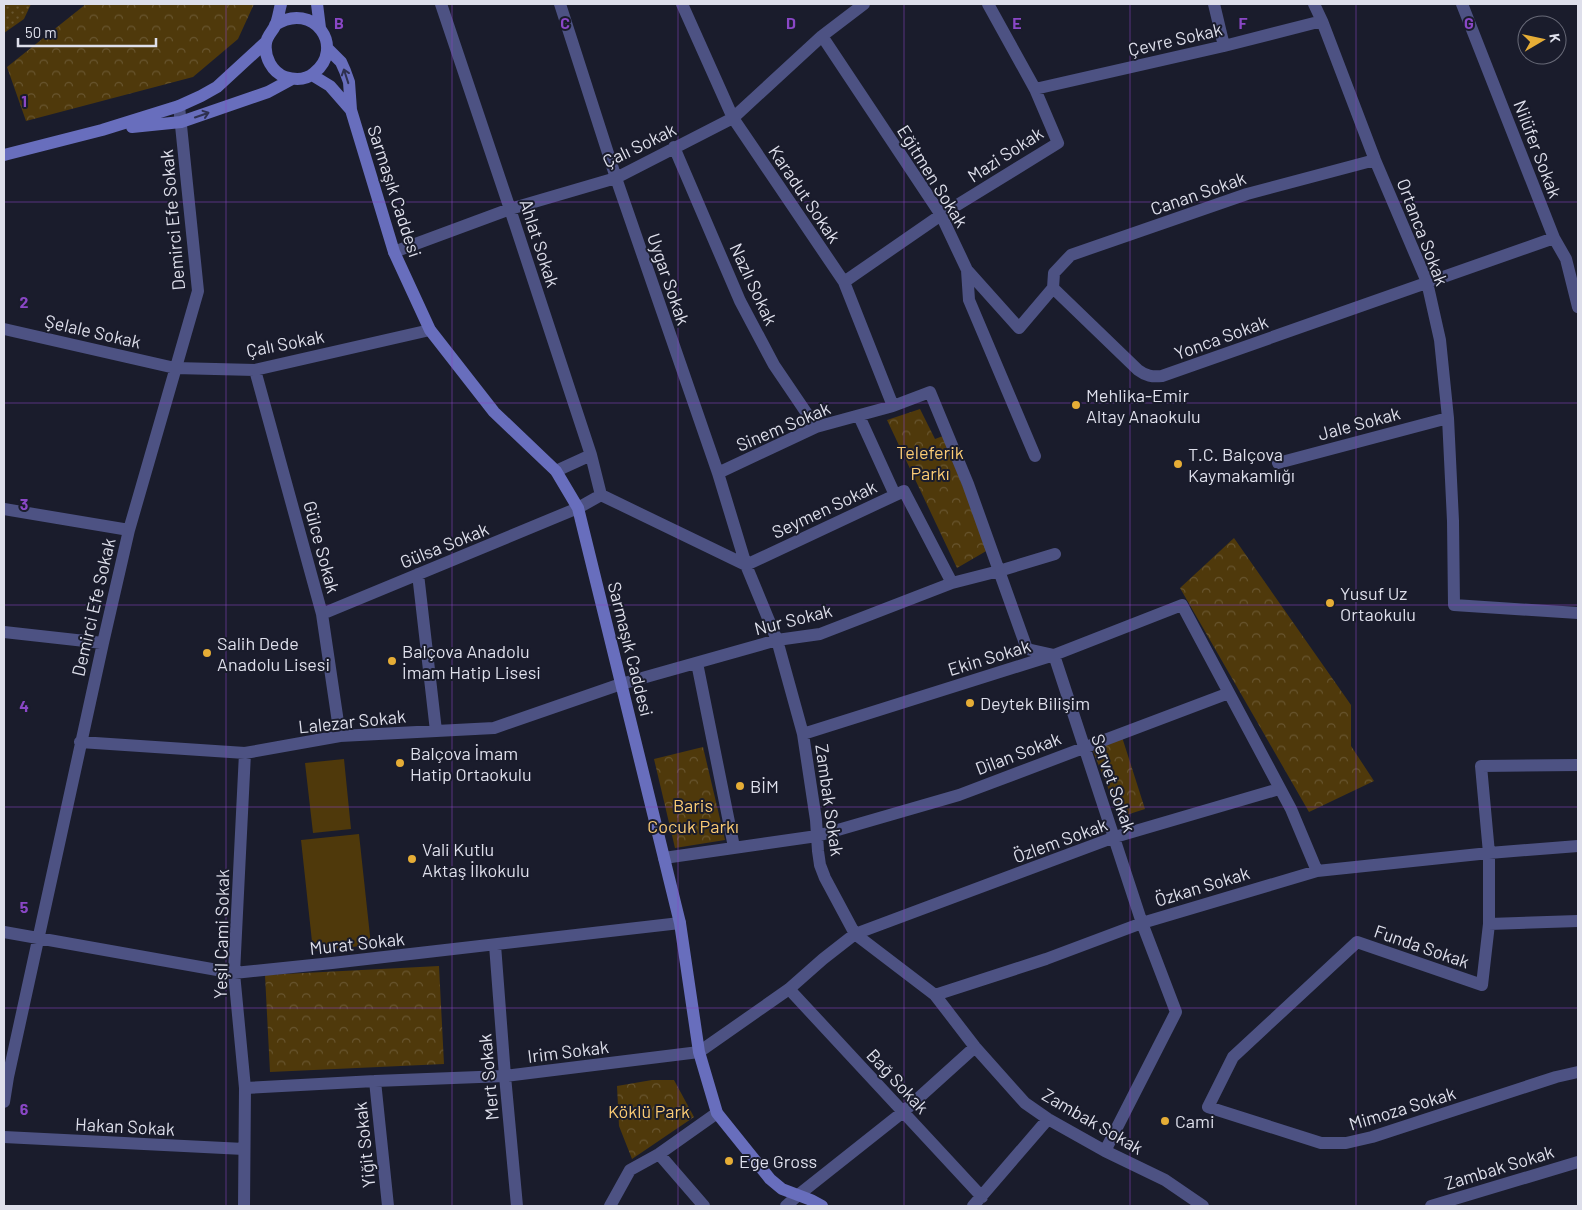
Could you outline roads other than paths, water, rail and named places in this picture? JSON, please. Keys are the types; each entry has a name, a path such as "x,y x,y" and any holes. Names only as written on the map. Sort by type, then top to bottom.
{"main road":[{"path":"281,4 275,25 269,33 266,42 266,52 268,62 274,70 282,76 292,79 302,79 312,75 320,68 325,59 327,48 320,28 316,4"},
{"path":"275,25 283,20 302,18 312,21 320,28"},
{"path":"4,155 102,130 179,106 216,87 266,42"},
{"name":"Sarmaşık Caddesi","path":"327,48 341,62 346,71 349,82 351,110 394,252 430,330 494,412 556,471 578,508 680,923 699,1052 717,1113 770,1180 782,1189 822,1206"},
{"name":"Sarmaşık Caddesi","path":"312,75 330,86 351,110"},
{"path":"102,130 181,122 268,92 292,79"}],"street":[{"name":"Ahlat Sokak","path":"441,4 591,455 601,495"},
{"name":"Uygar Sokak","path":"560,4 616,178 718,473 746,565"},
{"name":"Karadut Sokak","path":"682,4 733,118 844,282 893,406"},
{"name":"Çalı Sokak","path":"394,252 510,209 616,178 733,118 822,36 864,4"},
{"name":"Mazi Sokak","path":"844,282 941,215 1058,143 1035,89 988,4"},
{"path":"1214,4 1224,46"},
{"name":"Ortanca Sokak","path":"1314,4 1322,20 1375,160 1427,282 1440,340 1448,418 1453,521 1454,605 1578,613"},
{"name":"Nilüfer Sokak","path":"1462,4 1554,238 1566,259 1578,307"},
{"name":"Çevre Sokak","path":"1035,89 1224,46 1322,20"},
{"name":"Eğitmen Sokak","path":"822,36 941,215 967,270 969,300 1035,456"},
{"name":"Demirci Efe Sokak","path":"4,1102 6,1076 39,938 80,742 129,530 198,291 179,106"},
{"name":"Nazlı Sokak","path":"674,148 740,301 774,365 816,427"},
{"name":"Canan Sokak","path":"967,270 1019,328 1053,288 1054,274 1071,255 1247,194 1375,160"},
{"name":"Yonca Sokak","path":"1053,288 1138,370 1145,375 1153,377 1171,373 1554,238"},
{"path":"1566,259 1578,255"},
{"name":"Şelale Sokak","path":"4,329 175,368"},
{"name":"Çalı Sokak","path":"175,368 255,370 430,330"},
{"name":"Gülce Sokak","path":"255,370 322,614 340,736"},
{"path":"893,406 930,392 968,484 1027,649 1054,655"},
{"name":"Sinem Sokak","path":"718,473 816,427 893,406"},
{"path":"859,416 895,495"},
{"name":"Jale Sokak","path":"1278,463 1448,418"},
{"path":"556,471 591,455"},
{"name":"Seymen Sokak","path":"746,565 904,491 952,583"},
{"path":"601,495 746,565"},
{"name":"Gülsa Sokak","path":"322,614 578,508 601,495"},
{"path":"4,509 129,530"},
{"name":"Nur Sokak","path":"622,684 777,640 820,634 952,583 1055,554"},
{"name":"Zambak Sokak","path":"746,565 777,640 803,734 815,813 818,851 825,878 855,934 935,995 975,1047 1026,1103 1048,1119 1105,1151 1165,1180 1203,1206"},
{"path":"418,574 436,731"},
{"name":"Ekin Sokak","path":"803,734 1054,655 1182,605 1229,693"},
{"path":"4,632 102,643"},
{"name":"Servet Sokak","path":"1054,655 1142,923 1176,1012 1105,1151"},
{"path":"697,663 734,848"},
{"name":"Lalezar Sokak","path":"80,742 245,753 340,736 494,728 622,684"},
{"path":"1229,693 1280,788 1318,871"},
{"name":"Dilan Sokak","path":"817,836 959,795 1229,693"},
{"name":"Yeşil Cami Sokak","path":"244,1206 245,1088 234,973 245,753"},
{"name":"Funda Sokak","path":"1208,1107 1233,1057 1357,942 1482,985 1490,924 1489,853 1481,766 1578,765"},
{"name":"Özlem Sokak","path":"855,934 1114,838 1280,788"},
{"path":"664,858 817,836"},
{"name":"Özkan Sokak","path":"935,995 1046,959 1142,923 1318,871 1489,853 1578,846"},
{"path":"1490,924 1578,921"},
{"name":"Murat Sokak","path":"4,932 234,973 680,923"},
{"name":"Irim Sokak","path":"245,1088 505,1076 699,1052 789,989 855,934"},
{"name":"Mert Sokak","path":"495,944 517,1206"},
{"name":"Bağ Sokak","path":"789,989 903,1112 978,1202"},
{"path":"786,1206 903,1112 975,1047"},
{"name":"Mimoza Sokak","path":"1208,1107 1321,1143 1346,1144 1556,1077 1578,1072"},
{"name":"Yiğit Sokak","path":"375,1081 388,1206"},
{"path":"610,1206 630,1170 658,1154 717,1113"},
{"path":"978,1202 1048,1119"},
{"name":"Hakan Sokak","path":"4,1137 244,1149"},
{"path":"658,1154 704,1206"},
{"name":"Zambak Sokak","path":"1431,1206 1578,1162"}],"place":[{"name":"Mehlika-Emir Altay Anaokulu","path":"1076,405"},
{"name":"T.C. Balçova Kaymakamlığı","path":"1178,464"},
{"name":"Yusuf Uz Ortaokulu","path":"1330,603"},
{"name":"Salih Dede Anadolu Lisesi","path":"207,653"},
{"name":"Balçova Anadolu İmam Hatip Lisesi","path":"392,661"},
{"name":"Deytek Bilişim","path":"970,703"},
{"name":"Balçova İmam Hatip Ortaokulu","path":"400,763"},
{"name":"BİM","path":"740,786"},
{"name":"Vali Kutlu Aktaş İlkokulu","path":"412,859"},
{"name":"Cami","path":"1165,1121"},
{"name":"Ege Gross","path":"729,1161"}],"park label":[{"name":"Teleferik Parkı","path":"930,462"},
{"name":"Baris Cocuk Parkı","path":"693,815"},
{"name":"Köklü Park","path":"649,1111"}]}
